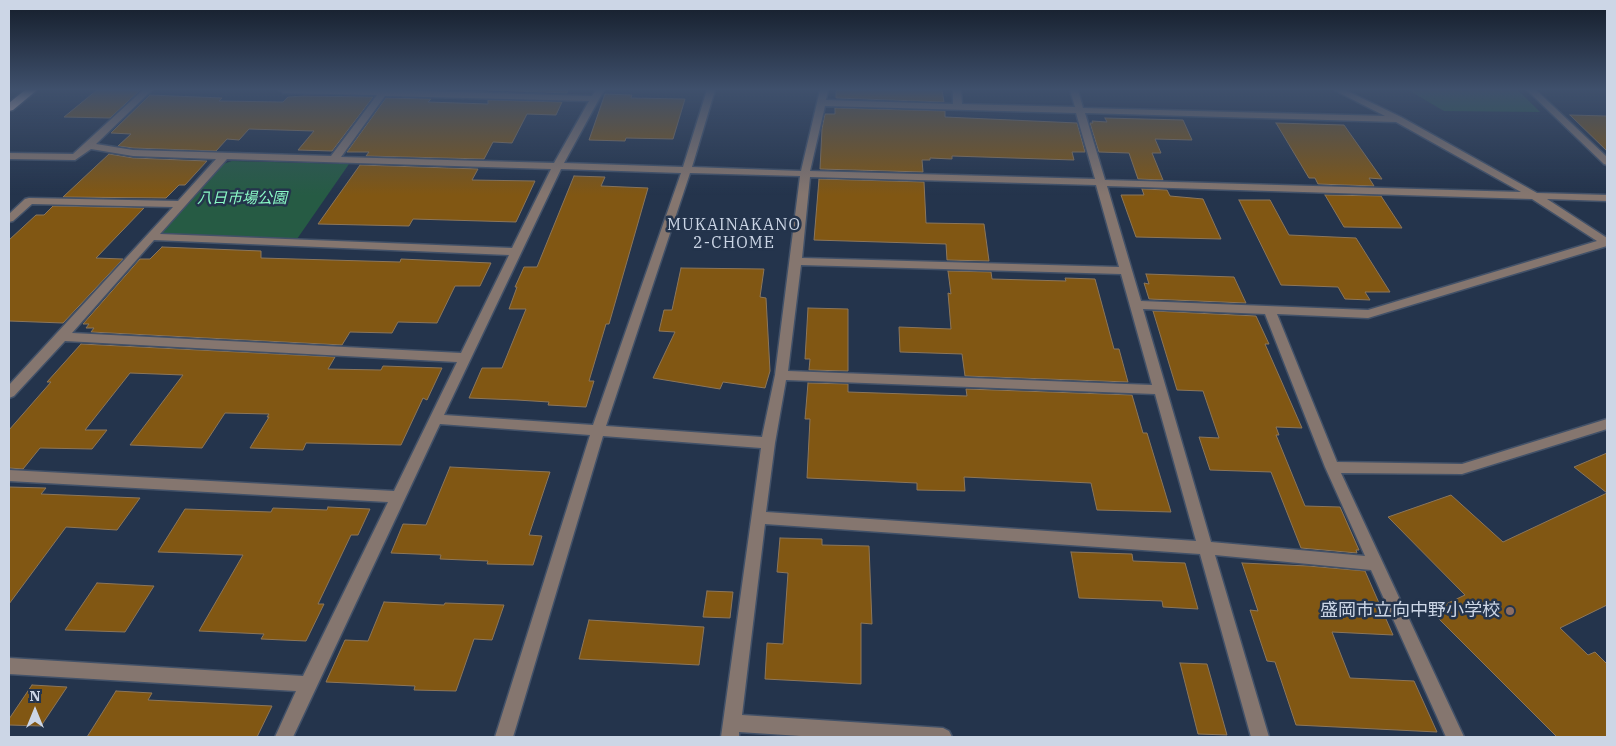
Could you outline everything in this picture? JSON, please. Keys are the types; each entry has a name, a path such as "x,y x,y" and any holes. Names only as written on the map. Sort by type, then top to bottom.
{"street":[{"path":"9,156 76,157 111,125"},
{"path":"335,158 360,125"},
{"path":"284,737 464,358 558,165 581,125"},
{"path":"504,737 598,431 700,125"},
{"path":"817,125 805,173 781,375 768,443 731,730 943,737"},
{"path":"1083,125 1260,737"},
{"path":"1408,125 1535,196 1606,243"},
{"path":"1568,125 1607,162"},
{"path":"88,146 134,152 224,156 1607,198"},
{"path":"9,393 62,337 224,156"},
{"path":"9,220 29,201 180,204"},
{"path":"150,237 516,252"},
{"path":"1135,305 1368,314 1606,243"},
{"path":"796,261 1125,271"},
{"path":"1269,310 1332,467 1455,737"},
{"path":"62,337 464,358"},
{"path":"781,375 1160,390"},
{"path":"436,419 768,443"},
{"path":"1332,467 1462,469 1607,424"},
{"path":"9,475 397,497"},
{"path":"759,518 1205,548 1377,564"},
{"path":"9,666 308,684"}],"green space":[{"name":"八日市場公園","path":"232,161 349,164 297,239 166,235 162,232 220,165"}],"building":[{"path":"119,125 352,125 332,151 298,150 314,131 249,129 239,140 227,139 216,151 118,146 131,134 111,133"},
{"path":"367,125 521,125 512,143 493,142 484,159 366,156 369,152 347,152"},
{"path":"594,125 677,125 673,139 626,138 625,141 589,140"},
{"path":"823,125 1078,125 1085,152 1072,152 1074,160 952,156 952,159 930,158 930,160 922,160 923,172 820,169"},
{"path":"1091,125 1185,125 1192,140 1155,139 1161,153 1152,153 1163,180 1138,179 1129,153 1099,152"},
{"path":"1277,125 1344,125 1382,179 1369,178 1374,186 1318,184 1315,178 1309,178"},
{"path":"1580,125 1607,125 1607,151"},
{"path":"109,154 133,158 207,161 185,185 179,185 166,198 63,197"},
{"path":"360,165 478,169 472,180 535,181 516,222 413,219 409,226 318,224"},
{"path":"574,176 605,177 601,186 648,188 609,324 606,324 589,381 594,381 586,407 548,405 549,402 469,398 482,368 502,368 526,309 509,309 517,287 515,287 524,267 537,267"},
{"path":"819,179 924,182 926,223 984,224 989,261 947,260 946,244 814,240"},
{"path":"1142,189 1167,190 1170,196 1203,199 1221,239 1136,237 1121,195 1144,195"},
{"path":"1325,195 1381,196 1402,228 1344,227"},
{"path":"1239,200 1270,200 1289,235 1356,238 1390,292 1365,292 1370,300 1345,299 1338,287 1281,285"},
{"path":"53,206 144,208 96,258 123,259 63,323 9,321 9,240 36,215 44,215"},
{"path":"162,247 261,251 261,258 400,262 401,259 491,263 480,286 455,286 437,323 398,322 392,333 350,332 342,345 91,332 94,328 86,328 89,324 83,324 140,259 150,259"},
{"path":"681,268 764,269 760,297 766,298 770,371 765,388 723,382 720,389 653,378 675,332 659,331 664,310 672,310"},
{"path":"948,271 991,272 992,279 1066,281 1065,278 1095,279 1114,349 1119,349 1128,382 965,376 962,354 900,352 899,327 951,329 948,293 951,294"},
{"path":"1146,274 1234,277 1246,303 1149,299 1144,283 1149,284"},
{"path":"808,308 848,309 848,371 809,370 810,359 805,359"},
{"path":"1153,311 1256,316 1269,344 1265,344 1302,428 1276,427 1279,435 1276,435 1305,506 1340,507 1359,550 1356,550 1357,553 1301,548 1271,472 1210,470 1199,437 1219,438 1203,391 1177,390"},
{"path":"81,344 335,357 328,369 381,370 383,366 442,368 427,400 423,398 401,445 306,443 303,450 250,448 269,414 225,413 202,448 130,445 183,375 130,373 85,430 107,430 92,449 40,448 23,469 9,468 9,430 51,382 47,382"},
{"path":"808,383 848,384 848,392 967,396 966,389 1132,395 1143,433 1147,433 1171,512 1097,510 1091,483 964,477 965,491 917,490 917,483 807,478 810,419 805,419"},
{"path":"1607,453 1607,493 1574,467"},
{"path":"450,467 550,472 529,535 542,536 533,565 487,564 488,561 440,559 441,555 391,553 403,524 426,525"},
{"path":"9,487 46,488 41,494 140,498 117,530 66,527 9,604"},
{"path":"1607,493 1607,605 1560,628 1588,655 1595,652 1607,664 1607,737 1557,737 1431,611 1465,595 1388,517 1451,495 1503,542"},
{"path":"328,507 370,509 358,535 351,535 318,604 324,604 306,641 261,639 264,634 199,631 243,555 158,552 185,509 271,512 273,508 327,510"},
{"path":"780,538 822,539 822,545 869,546 872,624 861,623 861,684 765,679 767,643 783,644 788,573 777,572"},
{"path":"1071,552 1132,554 1133,561 1185,563 1198,609 1163,607 1162,601 1079,598"},
{"path":"1242,563 1365,571 1393,635 1332,632 1350,678 1414,681 1437,732 1296,725 1275,662 1267,661 1250,610 1258,611"},
{"path":"97,583 154,586 125,632 65,630"},
{"path":"707,591 733,592 730,618 703,617"},
{"path":"384,602 504,605 492,640 474,639 456,691 414,690 415,686 326,682 345,640 368,641"},
{"path":"589,620 704,627 699,665 579,659"},
{"path":"1180,663 1207,664 1227,735 1198,734"},
{"path":"32,685 67,687 41,726 9,725 9,719"},
{"path":"116,691 152,693 148,700 272,706 257,737 87,737"}],"place":[{"name":"盛岡市立向中野小学校","path":"1510,611"}],"district":[{"name":"MUKAINAKANO 2-CHOME","path":"734,234"}]}
